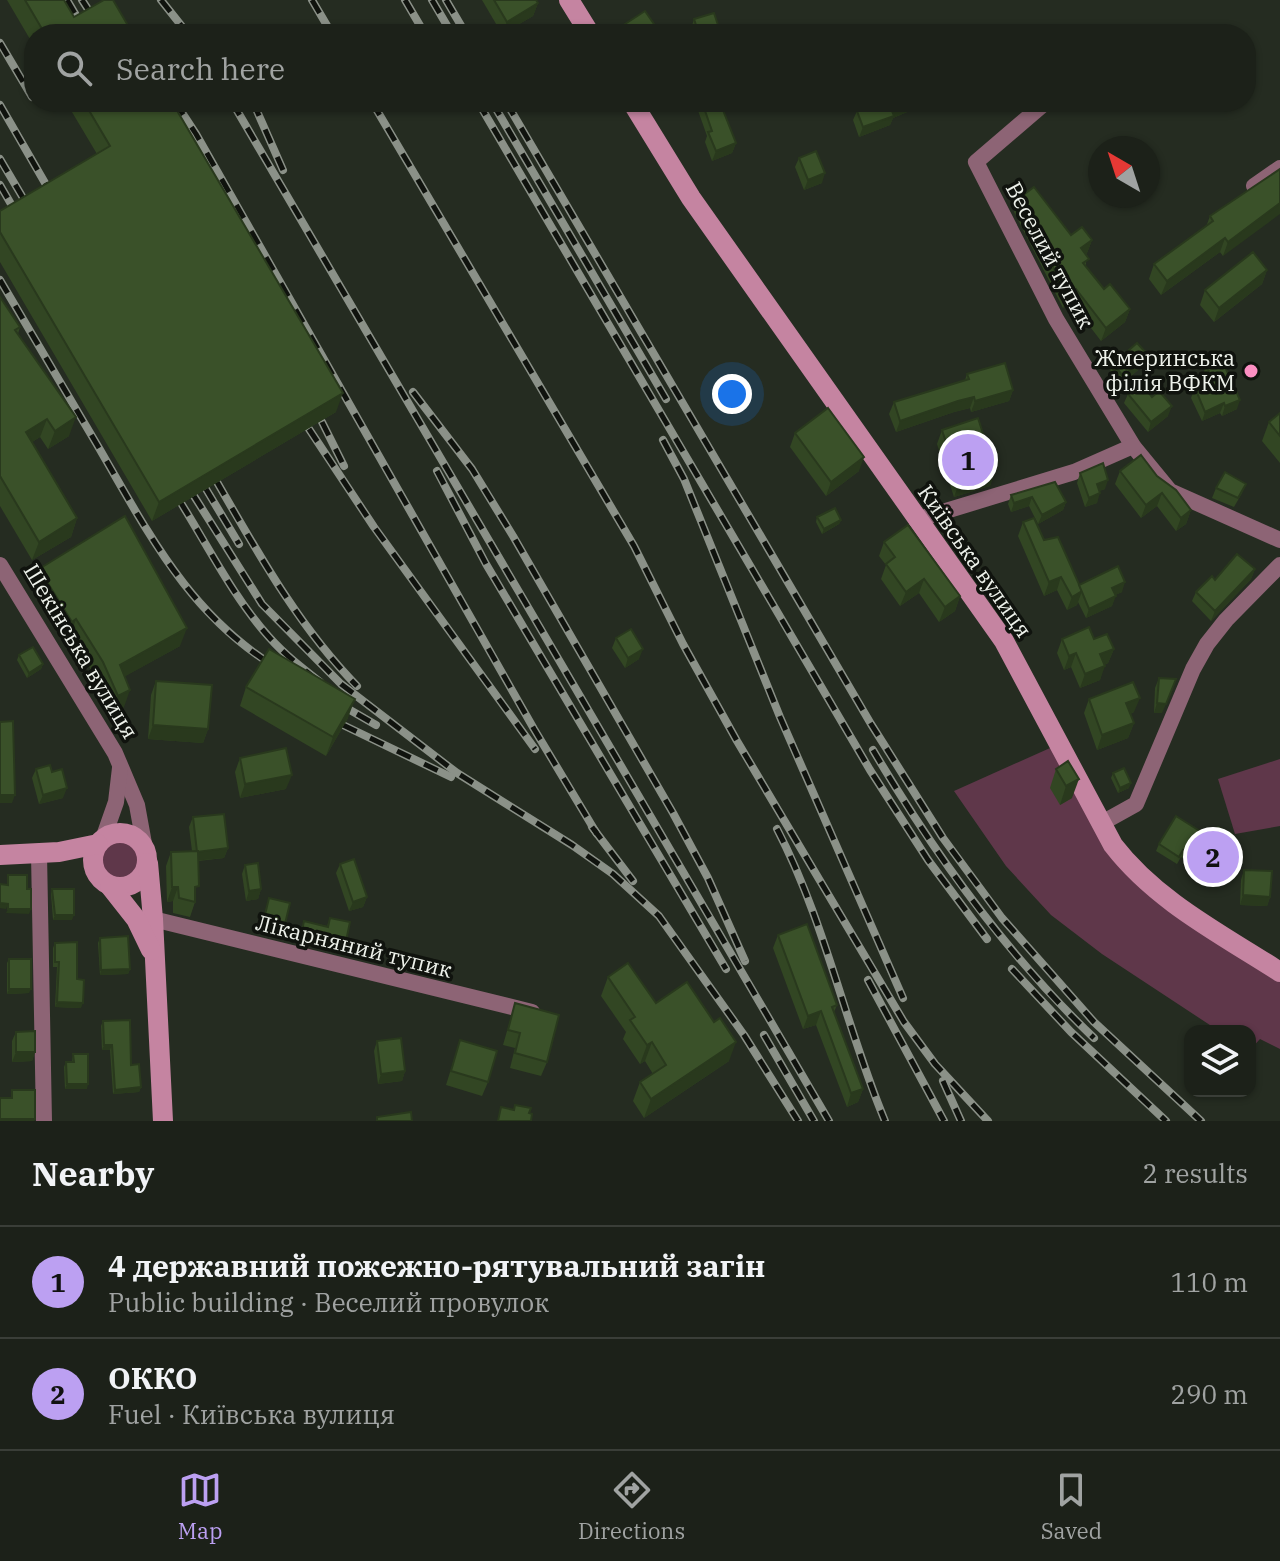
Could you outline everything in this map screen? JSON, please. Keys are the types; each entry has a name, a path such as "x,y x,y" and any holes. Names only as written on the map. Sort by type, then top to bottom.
{"street":[{"path":"569,0 584,24"},
{"name":"Київська вулиця","path":"638,112 691,198 1004,641 1100,824 1121,855 1149,886 1280,972"},
{"name":"Веселий тупик","path":"1034,112 976,162 1056,319 1133,446"},
{"path":"1254,186 1280,168"},
{"path":"916,520 1074,472 1133,446 1170,491 1280,540"},
{"name":"Шекінська вулиця","path":"0,565 120,763 137,805 153,919 163,1121"},
{"path":"1100,824 1136,804 1193,669 1207,644 1280,565"},
{"name":"Шекінська вулиця","path":"100,842 116,802 120,763"},
{"path":"0,855 39,854 100,842 123,833 136,838 146,856 138,882 124,888 39,854"},
{"path":"100,842 93,865 105,882"},
{"path":"39,854 44,1121"},
{"name":"Шекінська вулиця","path":"105,882 136,919 153,957"},
{"name":"Лікарняний тупик","path":"153,919 545,1015"}],"shaded area":[{"path":"1059,744 1113,845 1280,972 1280,1049 1260,1039 1256,1043 1256,1025 1210,1025 1102,954 1051,915 1006,866 954,791"},
{"path":"1280,759 1280,826 1235,834 1218,779"},
{"path":"120,842 134,847 139,861 134,875 120,880 106,875 101,861 106,847"}],"building":[{"path":"25,0 64,0 74,17 104,0 113,0 127,24 39,24"},
{"path":"494,0 536,0 538,3 507,22"},
{"path":"645,11 654,24 625,24"},
{"path":"714,13 718,24 696,24 694,19"},
{"path":"90,112 178,112 343,393 159,502 0,232 0,211 110,146"},
{"path":"705,112 724,112 736,143 716,151 708,132 712,131"},
{"path":"857,112 892,112 894,116 863,127"},
{"path":"816,151 825,173 808,180 799,158"},
{"path":"1280,169 1280,203 1228,242 1225,238 1167,281 1154,264 1213,221 1210,216"},
{"path":"1034,187 1071,235 1082,227 1092,240 1081,248 1089,259 1083,263 1104,289 1110,284 1130,309 1106,328 1076,289 1067,295 1018,199"},
{"path":"1253,252 1267,270 1219,308 1205,290"},
{"path":"0,297 20,327 15,330 76,417 55,431 47,419 26,432 77,518 39,542 0,476"},
{"path":"1137,343 1148,355 1123,376 1113,364"},
{"path":"1221,358 1240,400 1205,412 1195,388 1213,380 1206,365"},
{"path":"1005,363 1013,390 975,401 974,397 958,401 900,421 894,402 969,379 967,374"},
{"path":"1141,383 1152,397 1159,391 1172,406 1151,422 1128,394"},
{"path":"828,408 864,457 831,482 795,433"},
{"path":"1280,413 1280,436 1269,422"},
{"path":"978,418 995,471 959,483 942,430"},
{"path":"1141,455 1191,510 1181,518 1162,493 1146,505 1120,471"},
{"path":"1103,463 1108,480 1097,484 1100,493 1089,498 1080,473"},
{"path":"1225,472 1246,484 1238,498 1216,488"},
{"path":"1055,482 1066,502 1042,515 1032,497 1014,503 1011,495"},
{"path":"835,508 841,520 824,529 817,517"},
{"path":"125,516 187,628 120,665 130,690 118,696 103,662 76,619 72,622 39,569"},
{"path":"1034,518 1044,540 1058,537 1082,591 1072,597 1061,577 1049,582 1023,522"},
{"path":"908,525 960,596 945,607 924,579 906,592 886,564 895,557 884,542"},
{"path":"1237,554 1255,569 1215,611 1196,592 1212,576 1215,580"},
{"path":"1118,566 1125,582 1112,588 1116,596 1089,609 1079,585"},
{"path":"1089,627 1094,639 1107,634 1114,649 1100,654 1105,666 1085,674 1076,653 1069,656 1062,639"},
{"path":"631,629 643,649 628,658 616,638"},
{"path":"33,647 43,664 29,673 19,655"},
{"path":"269,649 355,699 333,737 246,687"},
{"path":"1159,678 1176,679 1166,704 1157,703"},
{"path":"156,681 212,685 208,729 153,725"},
{"path":"1133,682 1140,698 1126,703 1134,723 1102,735 1089,699"},
{"path":"13,721 15,795 0,795 0,722"},
{"path":"286,748 292,775 245,784 240,758"},
{"path":"1068,761 1079,779 1066,786 1056,769"},
{"path":"50,765 52,772 62,769 67,788 43,795 36,769"},
{"path":"1124,768 1131,783 1120,788 1113,773"},
{"path":"224,814 228,848 197,852 193,817"},
{"path":"1176,816 1211,838 1218,827 1232,834 1230,853 1217,873 1183,850 1179,857 1159,844"},
{"path":"198,851 199,886 195,887 195,902 179,898 178,887 172,887 171,852"},
{"path":"354,859 367,897 353,902 340,864"},
{"path":"258,863 261,889 249,891 245,865"},
{"path":"1244,870 1272,871 1270,897 1243,895"},
{"path":"8,875 27,875 31,909 8,909 8,904 0,903 0,884 8,885"},
{"path":"52,889 74,889 74,915 55,915"},
{"path":"269,898 290,903 285,924 264,919"},
{"path":"330,918 350,922 345,946 301,935 304,921 328,927"},
{"path":"807,924 837,1005 832,1007 863,1089 851,1093 821,1011 808,1016 778,935"},
{"path":"128,936 130,969 101,970 100,938"},
{"path":"77,942 77,979 84,980 83,1003 57,1002 59,962 55,962 55,943"},
{"path":"9,959 31,959 31,989 9,989"},
{"path":"628,963 656,1003 687,982 714,1022 720,1018 736,1042 651,1099 640,1082 666,1065 652,1042 647,1045 630,1020 635,1017 608,977"},
{"path":"515,1003 559,1015 547,1062 515,1053 520,1033 508,1030"},
{"path":"130,1020 131,1065 139,1064 141,1087 115,1090 112,1045 104,1045 103,1021"},
{"path":"35,1031 35,1052 16,1052 16,1032"},
{"path":"401,1038 405,1071 381,1074 377,1041"},
{"path":"460,1040 497,1051 488,1082 451,1071"},
{"path":"73,1054 88,1054 88,1084 67,1084 66,1062 74,1062"},
{"path":"12,1090 35,1090 35,1119 0,1119 0,1098 12,1098"},
{"path":"515,1105 531,1108 531,1121 498,1121 501,1107 514,1110"},
{"path":"411,1112 412,1121 377,1121 377,1117"}],"railway":[{"path":"67,0 81,24"},
{"path":"82,0 95,20"},
{"path":"161,0 180,24"},
{"path":"312,0 326,24"},
{"path":"405,0 419,24"},
{"path":"432,0 446,24"},
{"path":"446,0 460,24"},
{"path":"0,43 24,84"},
{"path":"0,105 52,195"},
{"path":"182,112 597,834"},
{"path":"238,112 829,1121"},
{"path":"257,112 283,170"},
{"path":"378,112 634,546 683,644 737,741 904,1022 935,1064 988,1121"},
{"path":"484,112 870,770 928,860 987,939"},
{"path":"498,112 666,399"},
{"path":"512,112 871,724 943,838 1002,918 1094,1022 1201,1121"},
{"path":"0,159 29,208"},
{"path":"0,185 18,216"},
{"path":"0,280 136,513 176,573 222,626 282,671"},
{"path":"413,392 472,469 513,536 673,813 708,878 745,961"},
{"path":"322,422 344,466"},
{"path":"309,429 374,527 535,749"},
{"path":"663,440 684,479 780,717 903,998"},
{"path":"437,471 486,564 726,969"},
{"path":"217,482 298,614 357,686"},
{"path":"206,489 239,544"},
{"path":"194,496 262,604 341,684 457,773 613,874 659,916 744,1035 798,1121"},
{"path":"181,503 256,622 281,649 320,682"},
{"path":"331,699 376,725"},
{"path":"343,725 451,777"},
{"path":"873,750 921,827 974,902 1031,972 1094,1038"},
{"path":"592,827 633,881"},
{"path":"777,829 822,937 885,1121"},
{"path":"1012,969 1071,1032 1166,1121"},
{"path":"868,980 944,1121"},
{"path":"764,1035 814,1121"},
{"path":"943,1081 961,1121"}],"place":[{"name":"Жмеринська філія ВФКМ","path":"1251,371"},
{"name":"4 державний пожежно-рятувальний загін","path":"968,460"},
{"name":"ОККО","path":"1213,857"}]}
